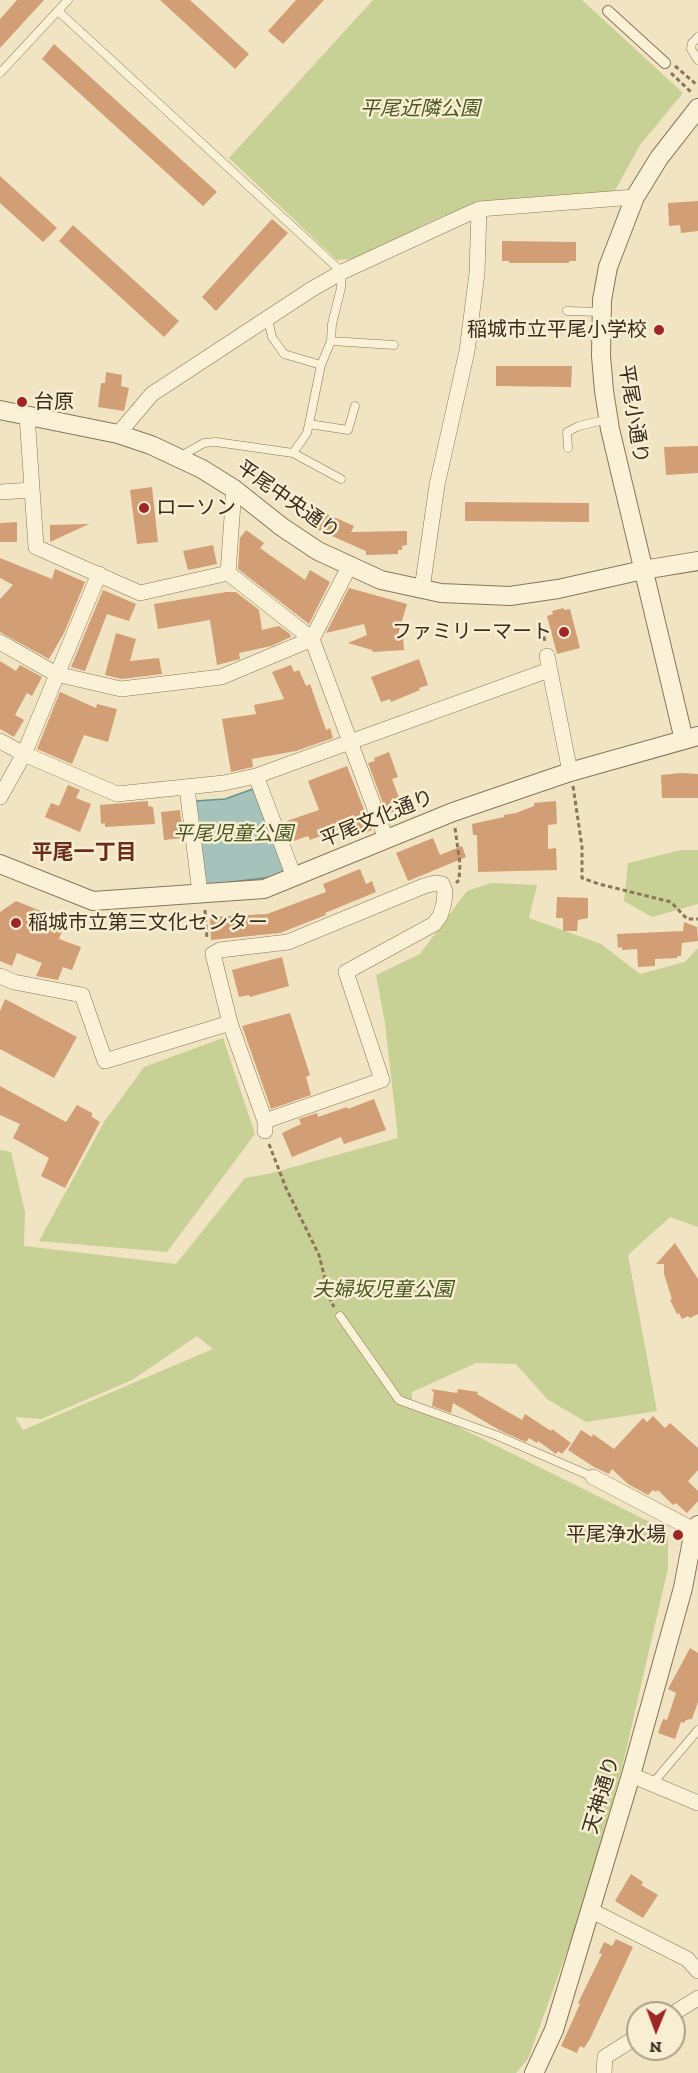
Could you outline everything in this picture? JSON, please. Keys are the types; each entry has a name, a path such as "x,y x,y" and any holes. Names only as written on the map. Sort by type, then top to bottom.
{"street":[{"path":"608,11 665,63"},
{"name":"平尾小通り","path":"691,738 643,570 608,419 601,356 602,312 608,267 635,197 659,158 698,108"},
{"path":"118,434 152,394 312,289 342,272 479,209 635,197"},
{"path":"422,589 437,485 467,351 477,273 479,209"},
{"name":"平尾中央通り","path":"0,410 118,434 180,457 234,489 282,527 318,551 381,580 422,589 441,593 510,596 558,589 643,570 698,561"},
{"path":"27,415 36,547 140,593 228,573"},
{"path":"228,573 234,489"},
{"path":"0,492 33,490"},
{"path":"0,642 56,674 121,689 221,677 312,639 350,567"},
{"path":"228,573 312,639 387,839"},
{"path":"0,797 24,754 99,574"},
{"path":"0,741 24,754 117,794 224,783 256,776 351,742 548,663 570,772"},
{"name":"平尾文化通り","path":"0,864 93,901 264,888 453,812 570,772 691,738"},
{"path":"256,776 294,877"},
{"path":"187,788 202,893"},
{"path":"435,883 442,885 446,891 444,903 440,916 434,924 346,972 382,1080 265,1126 230,1023 213,954 220,950 288,942 424,886 435,883"},
{"path":"0,976 14,982 82,995 105,1061 230,1023"},
{"path":"593,1478 697,1529"},
{"name":"天神通り","path":"534,2073 554,2030 631,1775 697,1529"},
{"path":"631,1775 698,1803"},
{"path":"590,1910 687,1959 698,1971"},
{"path":"604,2073 605,2057 626,2044"}],"lane":[{"path":"0,73 68,0"},
{"path":"58,10 342,272 331,341 321,365 309,424 293,453"},
{"path":"698,37 692,43 691,49 698,60"},
{"path":"567,310 602,312"},
{"path":"268,319 272,337 284,354 321,365"},
{"path":"331,341 394,345"},
{"path":"309,424 348,430 355,406"},
{"path":"568,448 567,432 579,426 608,419"},
{"path":"180,457 204,443 216,442 293,453 341,479"},
{"path":"340,1316 399,1400 498,1436 593,1478"},
{"path":"653,1783 698,1730"}],"path":[{"path":"665,63 673,64 697,85"},
{"path":"665,63 669,71 698,98"},
{"path":"570,772 580,828 582,878 671,902 687,919 698,919"},
{"path":"453,812 460,864 459,880"},
{"path":"202,893 208,948"},
{"path":"265,1126 286,1188 319,1255 330,1299 340,1316"}],"green space":[{"name":"平尾近隣公園","path":"373,0 582,0 683,93 640,145 614,192 473,204 434,220 355,259 337,260 229,158"},
{"path":"681,850 698,850 698,904 652,917 624,901 628,863"},
{"name":"夫婦坂児童公園","path":"491,883 537,885 529,918 601,944 640,974 685,962 698,948 698,1227 670,1217 628,1255 657,1411 586,1422 547,1399 516,1364 476,1363 412,1392 412,1404 668,1531 668,1568 622,1768 578,1921 528,2059 516,2073 0,2073 0,1150 11,1152 25,1212 24,1246 176,1264 245,1178 268,1174 398,1138 385,1023 376,975 420,954 467,891","holes":["197,1336 213,1349 23,1430 15,1417 41,1419 132,1380"]},
{"path":"223,1038 255,1134 167,1252 39,1241 104,1122 144,1067"}],"water":[{"name":"平尾児童公園","path":"253,789 285,873 273,877 205,885 195,801 225,799"}],"building":[{"path":"17,0 44,0 0,48 0,19"},
{"path":"160,0 190,0 249,54 235,69"},
{"path":"296,0 324,0 283,44 268,31"},
{"path":"54,44 217,192 203,206 42,59"},
{"path":"0,176 57,228 43,242 0,203"},
{"path":"698,201 698,231 681,233 680,225 669,226 668,203"},
{"path":"272,219 288,233 216,311 202,297"},
{"path":"73,225 179,321 164,337 59,241"},
{"path":"502,241 576,242 576,261 509,263 509,261 502,261"},
{"path":"496,366 572,366 571,387 496,386"},
{"path":"106,372 122,375 121,386 129,388 124,411 98,407 101,383 105,383"},
{"path":"698,446 698,473 666,475 664,447"},
{"name":"ローソン","path":"152,487 158,542 137,544 130,490"},
{"path":"465,502 589,503 589,522 465,521"},
{"path":"327,514 354,526 351,532 407,531 407,545 402,546 402,550 398,550 398,554 366,555 366,551 307,525 324,520"},
{"path":"17,522 17,542 0,542 0,523"},
{"path":"89,524 50,542 50,525"},
{"path":"246,530 264,543 260,548 305,580 310,570 330,582 309,624 238,569 240,538"},
{"path":"213,545 217,564 188,570 183,551"},
{"path":"0,558 52,579 55,569 85,582 64,633 49,659 0,632 0,599 13,585 0,578"},
{"path":"349,588 407,604 397,638 403,637 404,650 373,652 348,643 367,635 364,624 326,633"},
{"path":"103,590 136,604 129,621 107,614 85,671 71,667"},
{"path":"236,592 259,610 262,630 279,626 291,637 271,646 239,653 240,659 217,665 210,620 158,629 154,604"},
{"name":"ファミリーマート","path":"564,608 564,610 570,609 580,648 557,654 547,616 553,614 552,611"},
{"path":"116,633 136,639 130,661 159,658 162,674 122,679 105,675"},
{"path":"419,659 428,685 391,702 390,699 381,702 371,677"},
{"path":"0,661 16,671 20,665 42,677 32,696 27,693 15,715 24,720 14,737 0,729"},
{"path":"291,665 294,672 299,670 306,686 310,684 326,730 330,728 333,738 296,751 252,759 253,767 231,772 222,719 256,714 254,705 284,699 272,672"},
{"path":"60,692 96,708 97,704 117,709 108,742 84,735 72,764 37,749"},
{"path":"389,752 398,777 392,779 403,808 387,814 368,763"},
{"path":"347,766 372,830 355,837 350,825 310,840 308,836 291,842 284,822 319,810 308,781"},
{"path":"698,774 698,798 662,798 661,775"},
{"path":"68,785 80,790 76,798 91,804 80,832 45,817 51,803 59,806"},
{"path":"148,801 148,806 153,807 155,824 105,827 105,823 101,824 100,805"},
{"path":"556,801 557,824 548,825 548,849 556,848 557,870 478,872 477,835 473,835 472,824 516,813 534,806 534,803"},
{"path":"180,810 183,838 164,840 161,812"},
{"path":"433,838 440,855 462,846 466,857 408,881 396,853"},
{"path":"360,869 366,884 372,881 376,892 280,933 211,940 210,917 267,914 326,892 323,884"},
{"path":"557,897 588,898 588,918 578,920 577,931 563,931 563,918 556,918"},
{"path":"16,901 66,921 59,939 81,947 72,970 63,967 58,980 36,976 42,963 17,953 12,966 0,961 0,912"},
{"path":"684,922 697,927 698,941 682,943 681,956 677,956 678,958 655,959 655,966 638,967 637,949 618,948 617,934 683,931"},
{"path":"282,957 289,986 250,997 249,995 239,997 232,970"},
{"path":"5,999 77,1037 54,1078 0,1049 0,1011"},
{"path":"290,1013 310,1075 306,1077 311,1095 271,1109 242,1026"},
{"path":"0,1086 66,1122 77,1105 92,1113 92,1117 100,1122 65,1188 41,1176 49,1158 13,1138 20,1124 0,1115"},
{"path":"374,1099 386,1130 344,1144 341,1137 292,1157 282,1133 301,1124 299,1119 317,1113 318,1117 347,1107 348,1109"},
{"path":"675,1243 698,1279 698,1314 690,1318 688,1316 682,1319 679,1313 677,1314 670,1300 672,1299 664,1274 664,1264 656,1264"},
{"path":"431,1389 457,1393 458,1389 478,1392 477,1394 522,1420 525,1414 571,1443 562,1454 558,1451 556,1454 538,1441 537,1443 529,1438 526,1442 501,1431 453,1403 451,1413 432,1406 434,1393"},
{"path":"653,1416 665,1428 670,1423 698,1448 698,1470 688,1481 698,1491 698,1501 687,1513 676,1503 673,1505 658,1490 656,1492 653,1490 648,1495 628,1484 612,1469 609,1474 568,1450 581,1430 592,1437 593,1434 614,1449 643,1418 647,1422"},
{"path":"690,1648 698,1653 698,1702 692,1719 681,1722 675,1739 658,1733 663,1719 667,1720 676,1693 668,1689"},
{"path":"631,1874 643,1882 641,1885 658,1895 643,1918 615,1901"},
{"path":"616,1939 633,1947 590,2039 584,2048 580,2046 577,2053 561,2046 580,2004 578,2003 602,1954 599,1953 604,1942 612,1946"}],"place":[{"name":"稲城市立平尾小学校","path":"659,330"},
{"name":"台原","path":"22,402"},
{"name":"ローソン","path":"144,508"},
{"name":"ファミリーマート","path":"564,632"},
{"name":"稲城市立第三文化センター","path":"16,923"},
{"name":"平尾浄水場","path":"678,1535"}],"district":[{"name":"平尾一丁目","path":"84,853"}]}
